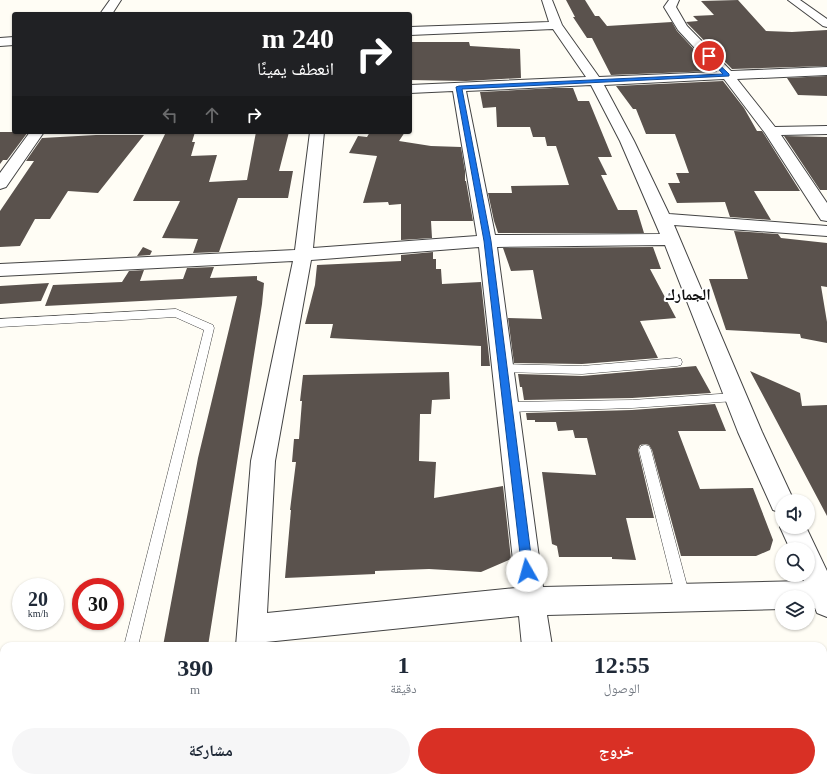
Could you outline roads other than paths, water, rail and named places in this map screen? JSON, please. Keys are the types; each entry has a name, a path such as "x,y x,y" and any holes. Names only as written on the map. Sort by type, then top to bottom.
{"street":[{"path":"107,12 116,0"},
{"path":"547,0 556,25 595,81 627,141 663,219 735,397 778,494"},
{"path":"674,0 670,7 682,28 727,75 771,132 827,216"},
{"path":"793,0 827,24"},
{"path":"412,31 556,25"},
{"path":"0,42 12,41"},
{"path":"412,89 827,71"},
{"path":"459,87 488,241 536,642"},
{"path":"771,132 827,130"},
{"path":"0,184 36,134"},
{"path":"317,134 303,254 263,461 252,638 531,601 683,597 826,597 815,574"},
{"path":"663,219 827,231"},
{"path":"0,270 303,254 488,241 671,239"}],"lane":[{"path":"0,323 176,313 210,328 132,642"},
{"path":"503,368 582,370 677,362"},
{"path":"508,408 632,404 735,397"},
{"path":"645,450 683,597"}],"district":[{"name":"الجمارك","path":"688,294"}]}
